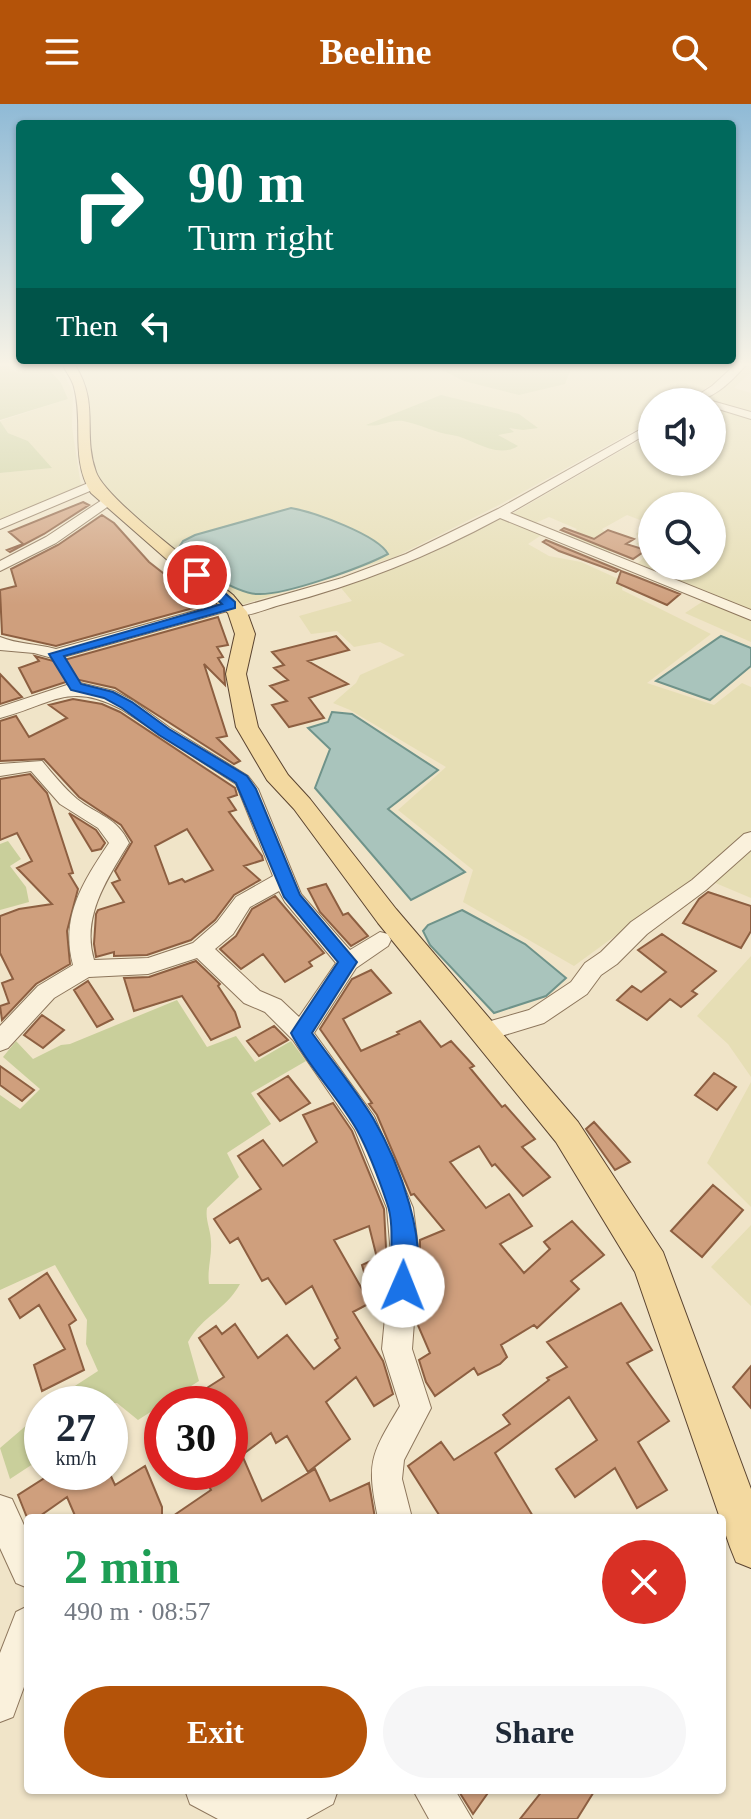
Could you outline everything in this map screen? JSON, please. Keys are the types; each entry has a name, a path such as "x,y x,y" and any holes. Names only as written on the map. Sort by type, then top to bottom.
{"main road":[{"path":"83,445 84,465 100,493 234,609 245,634 236,674 247,727 279,780 302,804 387,916 567,1132 650,1264 741,1495 751,1547"}],"street":[{"path":"1,645 35,648 56,654 312,592 381,569 499,513 619,445"},
{"path":"0,525 100,493"},
{"path":"0,567 51,540 100,493"},
{"path":"499,513 751,615"},
{"path":"56,654 76,687"},
{"path":"0,713 76,687 108,695 242,780 249,789 292,897 348,962"},
{"path":"0,770 36,765 82,813 103,819 114,828 119,843 99,872 81,917 78,941 85,969"},
{"path":"485,1032 536,1017 579,988 593,969 609,958 639,928 699,885 751,839"},
{"path":"0,1041 46,992 85,969 148,966 201,949 225,928 243,902 284,879"},
{"path":"301,1033 348,962 380,940"},
{"path":"201,949 252,997 273,1006 301,1033 365,1124 400,1208 405,1255 397,1349 416,1408 388,1457 386,1479 394,1514"},
{"path":"0,1511 24,1562"},
{"path":"0,1704 24,1635"},
{"path":"211,1794 244,1812 298,1804"},
{"path":"435,1794 452,1819"}],"shaded area":[{"path":"31,445 75,445 81,486 0,522 0,473 51,468"},
{"path":"90,445 608,445 395,557 241,605 167,545 110,494 104,483 91,474"},
{"path":"631,445 638,445 638,476 726,476 726,445 751,445 751,612 675,580 726,580 726,492 638,492 638,519 627,515 602,529 622,547 607,553 568,537 577,529 549,517 533,524 510,515"},
{"path":"499,517 543,534 528,544 549,556 581,562 623,581 622,590 711,634 647,683 714,705 742,683 751,687 751,830 711,866 574,966 463,902 473,870 398,810 446,767 333,703 356,683 360,675 405,655 380,642 354,647 337,631 311,634 299,616 352,601 341,588 406,564"},
{"path":"705,600 751,620 751,642 685,613"},
{"path":"751,850 751,898 713,882"},
{"path":"751,956 751,1077 728,1044 697,1016"},
{"path":"751,1082 751,1207 707,1163"},
{"path":"751,1225 751,1306 711,1267"}],"green space":[{"path":"0,445 32,445 52,468 0,473"},
{"path":"482,445 518,446 510,450"},
{"path":"8,841 21,859 10,866 26,887 29,902 0,910 0,844"},
{"path":"177,1000 207,1047 236,1036 255,1062 291,1041 306,1061 251,1093 271,1124 227,1153 239,1177 207,1208 211,1242 209,1284 240,1284 228,1301 201,1325 188,1342 199,1381 191,1386 144,1386 144,1416 138,1420 128,1412 128,1386 75,1386 98,1371 86,1344 87,1320 55,1265 0,1290 0,1095 20,1109 40,1089 3,1057 16,1041 33,1059 61,1045"},
{"path":"24,1427 24,1470 10,1479 0,1448"}],"water":[{"path":"291,508 359,532 388,554 304,586 257,594 214,577 178,549 183,541 195,535"},
{"path":"721,636 751,648 751,666 710,700 656,681"},
{"path":"332,712 352,714 438,770 388,809 465,872 411,900 315,788 330,749 308,728 328,722"},
{"path":"462,910 525,944 566,978 546,996 494,1013 430,945 423,931 428,925"}],"building":[{"path":"83,502 89,505 44,534 10,552 7,550 23,544 9,532"},
{"path":"102,515 114,523 149,562 204,605 56,646 2,634 0,590 16,586 11,569 58,545"},
{"path":"564,528 594,539 608,530 634,539 626,544 638,548 638,556 633,559 561,530"},
{"path":"546,540 619,570 616,572 559,551 543,542"},
{"path":"621,571 680,594 667,605 617,583"},
{"path":"218,617 228,645 217,647 223,657 218,658 224,668 225,685 204,664 227,736 217,738 240,761 234,764 115,688 75,679 32,693 19,668 39,661 35,656 57,662"},
{"path":"336,636 349,650 308,661 348,684 309,698 324,718 289,727 272,705 287,701 270,686 288,680 274,668 284,665 272,652"},
{"path":"0,674 22,697 0,704"},
{"path":"73,699 102,704 120,712 235,788 237,795 228,798 236,810 229,812 262,856 263,860 244,866 260,880 234,895 215,920 191,940 147,955 114,956 114,952 96,957 96,914 98,910 124,902 112,883 120,880 115,871 132,842 121,825 79,797 44,759 0,761 0,721 16,716 29,737 67,718 49,705","holes":["187,829 213,870 185,882 182,879 169,884 155,846"]},
{"path":"30,774 47,793 73,873 69,874 78,889 67,931 70,964 36,984 2,1020 0,1006 9,1003 2,983 13,979 0,953 0,916 19,909 52,904 17,868 32,861 17,833 0,840 0,779"},
{"path":"69,813 96,830 105,843 101,849 92,851"},
{"path":"326,884 343,915 348,913 368,936 351,946 320,912 308,889"},
{"path":"708,892 751,906 751,931 741,948 683,923 699,899"},
{"path":"275,896 324,953 309,962 312,966 285,982 263,954 241,969 220,949 236,936 252,909"},
{"path":"662,934 716,971 692,991 697,994 681,1007 670,999 647,1020 617,1000 632,986 641,992 666,972 638,950"},
{"path":"196,961 220,984 218,986 235,1012 240,1027 211,1040 182,996 134,1011 124,978 149,977"},
{"path":"371,970 391,993 343,1019 361,1051 420,1021 441,1047 451,1041 474,1066 470,1068 502,1107 505,1105 535,1139 522,1147 550,1177 523,1196 495,1164 492,1166 479,1146 450,1162 486,1208 509,1194 532,1226 500,1244 524,1273 550,1249 544,1242 572,1221 604,1255 571,1281 579,1289 537,1328 534,1325 501,1345 507,1357 500,1364 478,1375 474,1368 435,1396 426,1382 419,1360 430,1353 417,1323 418,1305 428,1301 420,1281 420,1240 444,1230 414,1194 411,1195 377,1115 369,1104 372,1103 320,1029 352,979"},
{"path":"88,981 113,1019 97,1027 74,990"},
{"path":"42,1015 64,1030 43,1048 24,1035"},
{"path":"274,1026 288,1040 259,1056 247,1041"},
{"path":"0,1066 34,1090 22,1101 0,1085"},
{"path":"714,1073 736,1087 717,1110 695,1095"},
{"path":"288,1076 310,1103 280,1121 258,1094"},
{"path":"333,1103 352,1131 384,1209 387,1267 364,1272 362,1265 377,1258 369,1226 334,1240 370,1303 353,1312 383,1361 393,1394 374,1406 356,1377 326,1402 350,1439 308,1472 287,1436 276,1443 271,1433 248,1450 248,1386 210,1386 224,1377 199,1338 216,1326 222,1334 235,1324 258,1358 287,1335 314,1369 340,1348 312,1286 286,1304 268,1278 262,1281 238,1238 230,1243 214,1219 261,1189 238,1156 263,1140 283,1166 317,1142 303,1115"},
{"path":"594,1122 630,1162 615,1170 586,1129"},
{"path":"713,1185 743,1210 702,1257 671,1231"},
{"path":"47,1273 76,1320 69,1325 84,1370 52,1386 40,1386 34,1365 65,1349 39,1305 20,1318 9,1299"},
{"path":"621,1303 652,1350 627,1363 669,1421 638,1442 667,1490 637,1508 615,1468 575,1497 556,1469 597,1440 569,1397 495,1453 532,1514 438,1514 408,1466 441,1442 454,1460 510,1424 503,1415 549,1380 547,1378 567,1367 547,1342"},
{"path":"751,1366 751,1408 733,1387"},
{"path":"144,1467 144,1490 155,1490 162,1514 74,1514 67,1497 43,1514 26,1514 18,1495 26,1490 128,1490 128,1477"},
{"path":"248,1469 262,1501 315,1469 330,1501 369,1483 374,1514 176,1514 211,1490 248,1490"},
{"path":"460,1794 487,1794 473,1814"},
{"path":"540,1794 593,1794 577,1819 520,1819"}],"route":[{"path":"197,575 231,605 56,654 76,687 108,695 127,705 164,732 242,780 249,789 292,897 348,962 301,1033 365,1124 388,1177 400,1208 405,1255 403,1286"}]}
